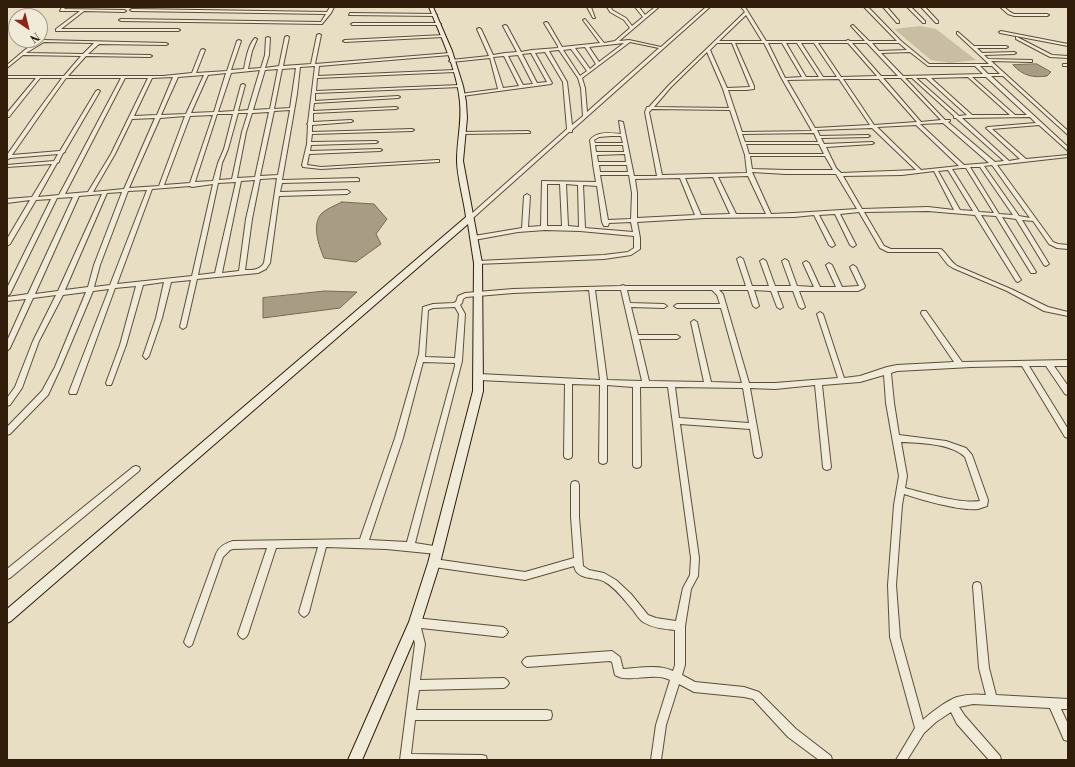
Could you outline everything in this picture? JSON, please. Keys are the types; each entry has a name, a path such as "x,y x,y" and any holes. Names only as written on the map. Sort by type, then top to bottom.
{"street":[{"path":"64,7 60,10 124,11"},
{"path":"235,22 247,7"},
{"path":"329,13 243,12 134,8 121,20 322,23 329,13 332,7"},
{"path":"355,760 414,623 434,563 478,391 478,263 471,216 460,161 464,118 462,95 450,54 431,7"},
{"path":"589,7 594,17"},
{"path":"609,7 611,11 625,19 632,28"},
{"path":"637,7 645,18"},
{"path":"617,41 657,7"},
{"path":"7,617 570,131 708,7"},
{"path":"743,7 765,42 826,155 880,245 884,249 890,251 939,250 954,268 1010,290 1046,309 1068,314"},
{"path":"866,7 900,42 928,66 993,65"},
{"path":"885,7 898,22"},
{"path":"909,7 924,22"},
{"path":"923,7 937,22"},
{"path":"1002,7 1009,13 1014,14 1047,15"},
{"path":"83,11 57,30 178,30"},
{"path":"660,177 647,115 649,108 746,13"},
{"path":"350,14 435,15"},
{"path":"585,20 602,43"},
{"path":"546,23 560,48 580,78 583,88 586,116"},
{"path":"353,24 439,24"},
{"path":"505,26 536,85"},
{"path":"853,26 945,122 994,164 1051,243 1057,246 1068,247"},
{"path":"479,29 491,56 501,90"},
{"path":"1001,32 1048,41 1066,45 1067,57 1055,58 1047,55 1011,34"},
{"path":"958,33 1068,134"},
{"path":"319,35 315,65 314,92 310,112 309,144 304,165 312,168 437,161"},
{"path":"345,41 443,36"},
{"path":"242,273 249,219 287,37"},
{"path":"218,275 244,132 267,55 268,38"},
{"path":"246,70 254,39"},
{"path":"7,67 22,54 43,41 166,44"},
{"path":"192,185 239,41"},
{"path":"452,61 617,41 629,41 662,48"},
{"path":"580,78 629,41"},
{"path":"848,41 919,124 965,166 998,215 1033,272"},
{"path":"1047,55 1048,41"},
{"path":"8,158 65,77 83,56 98,42"},
{"path":"717,42 900,42"},
{"path":"725,89 752,88 733,42"},
{"path":"783,42 805,79"},
{"path":"798,42 822,79"},
{"path":"815,42 873,126 920,171"},
{"path":"586,45 598,63"},
{"path":"572,47 589,70"},
{"path":"974,47 1006,47"},
{"path":"194,74 203,50"},
{"path":"546,50 565,82 570,131"},
{"path":"708,50 725,89 747,155 750,172 769,215"},
{"path":"462,95 551,82 532,51"},
{"path":"877,52 911,51"},
{"path":"982,54 1014,53"},
{"path":"22,54 150,56"},
{"path":"7,77 123,78 176,76 450,54"},
{"path":"505,54 522,87"},
{"path":"988,60 1031,61"},
{"path":"976,65 1068,150"},
{"path":"7,299 91,288 114,287 258,271 266,265 298,66"},
{"path":"315,77 455,71"},
{"path":"161,187 188,114 207,74"},
{"path":"784,79 880,79 1004,75"},
{"path":"7,432 45,393 58,367 91,288 97,265 127,190 176,76"},
{"path":"7,84 16,77"},
{"path":"8,114 39,77"},
{"path":"90,193 113,154 151,77"},
{"path":"928,77 971,117"},
{"path":"970,77 1014,116"},
{"path":"7,294 58,196 123,78"},
{"path":"914,78 960,121 1008,162"},
{"path":"183,327 195,277 198,254 217,181 220,163 226,149 243,84"},
{"path":"314,92 460,86"},
{"path":"395,114 399,88"},
{"path":"7,244 98,91"},
{"path":"312,102 398,97"},
{"path":"7,104 17,104"},
{"path":"310,112 396,108"},
{"path":"649,108 731,109"},
{"path":"130,118 291,109"},
{"path":"956,117 1031,116"},
{"path":"994,117 1003,126"},
{"path":"309,124 351,121"},
{"path":"815,133 873,126 960,121"},
{"path":"478,263 604,257 628,254 637,249 639,241 634,221 635,198 621,122"},
{"path":"1024,160 988,128 990,126 1039,124"},
{"path":"309,133 412,130"},
{"path":"462,133 528,132"},
{"path":"739,133 815,133 868,136"},
{"path":"607,232 598,184 592,138 597,136 623,135"},
{"path":"309,144 376,142"},
{"path":"743,143 872,144"},
{"path":"593,144 625,144"},
{"path":"307,153 380,150"},
{"path":"8,158 63,152"},
{"path":"594,154 626,153"},
{"path":"747,155 826,155"},
{"path":"597,174 660,177 715,176 750,172 786,172 838,173 855,176 1067,157"},
{"path":"7,166 57,162"},
{"path":"595,164 628,163"},
{"path":"981,165 1018,217 1046,264"},
{"path":"949,168 1018,280"},
{"path":"935,170 958,212"},
{"path":"8,203 77,194 280,176"},
{"path":"682,176 699,217"},
{"path":"715,176 734,216"},
{"path":"279,182 357,180"},
{"path":"544,228 544,182 598,184"},
{"path":"563,183 565,228"},
{"path":"580,183 582,229"},
{"path":"73,392 114,287 150,188"},
{"path":"7,403 18,388 36,341 62,292 105,192"},
{"path":"277,194 347,192"},
{"path":"7,348 77,194"},
{"path":"525,229 527,196"},
{"path":"605,222 699,217 928,209 1018,217 1035,220"},
{"path":"837,213 853,245"},
{"path":"816,214 832,245"},
{"path":"474,238 525,229 544,228 582,229 637,234"},
{"path":"740,259 756,306"},
{"path":"763,261 780,307"},
{"path":"785,261 802,307"},
{"path":"806,264 818,289"},
{"path":"830,265 840,289"},
{"path":"363,544 399,438 421,359 425,309 429,306 457,304 460,303 462,296 479,293 592,288 858,289 862,287 853,267"},
{"path":"146,356 159,318 168,280"},
{"path":"109,384 123,346 140,284"},
{"path":"623,287 646,384"},
{"path":"592,288 604,383 603,461"},
{"path":"713,288 720,294 746,386 758,455"},
{"path":"410,546 437,449 459,361 462,314 457,304"},
{"path":"627,305 664,306"},
{"path":"677,306 723,306"},
{"path":"924,313 960,364"},
{"path":"820,314 842,380"},
{"path":"694,322 708,385"},
{"path":"635,337 676,337"},
{"path":"421,359 459,361"},
{"path":"1048,363 1068,392"},
{"path":"479,377 569,382 746,386 818,382 870,377 887,370 897,368 960,364 1068,363"},
{"path":"1024,364 1068,435"},
{"path":"887,370 887,385 903,476 898,505 893,577 895,637 920,729"},
{"path":"568,456 569,382"},
{"path":"818,382 827,467"},
{"path":"636,384 637,465"},
{"path":"656,760 661,724 680,664 680,626 685,593 694,576 695,564 671,385"},
{"path":"676,421 752,426"},
{"path":"896,438 950,445 963,449 968,455 984,503 978,506 961,504 901,490"},
{"path":"7,576 136,469"},
{"path":"576,485 577,562 582,572 603,577 615,585 645,618 656,623 680,626"},
{"path":"189,642 217,562 223,550 233,544 363,544 410,546 437,550"},
{"path":"243,634 273,544"},
{"path":"304,612 323,544"},
{"path":"434,563 525,576 577,562"},
{"path":"977,586 984,668 992,700"},
{"path":"414,623 503,632"},
{"path":"414,623 420,644 412,715 405,759 482,760"},
{"path":"527,662 612,656 617,660 618,672 621,674 667,673 694,687 744,692 756,695 792,733 827,760"},
{"path":"415,685 504,684"},
{"path":"901,760 920,729 932,718 952,705 973,699 1054,705 1068,704"},
{"path":"952,705 961,720 996,760"},
{"path":"1054,705 1068,736"},
{"path":"412,715 547,715"}],"shaded area":[{"path":"920,26 936,29 976,60 950,63 931,60 894,29"},
{"path":"1037,64 1051,72 1047,76 1037,77 1024,74 1013,65"},
{"path":"342,202 374,204 387,219 376,234 381,244 356,262 324,258 318,241 316,229 322,213"},
{"path":"325,291 357,292 340,308 263,318 263,298"}]}
